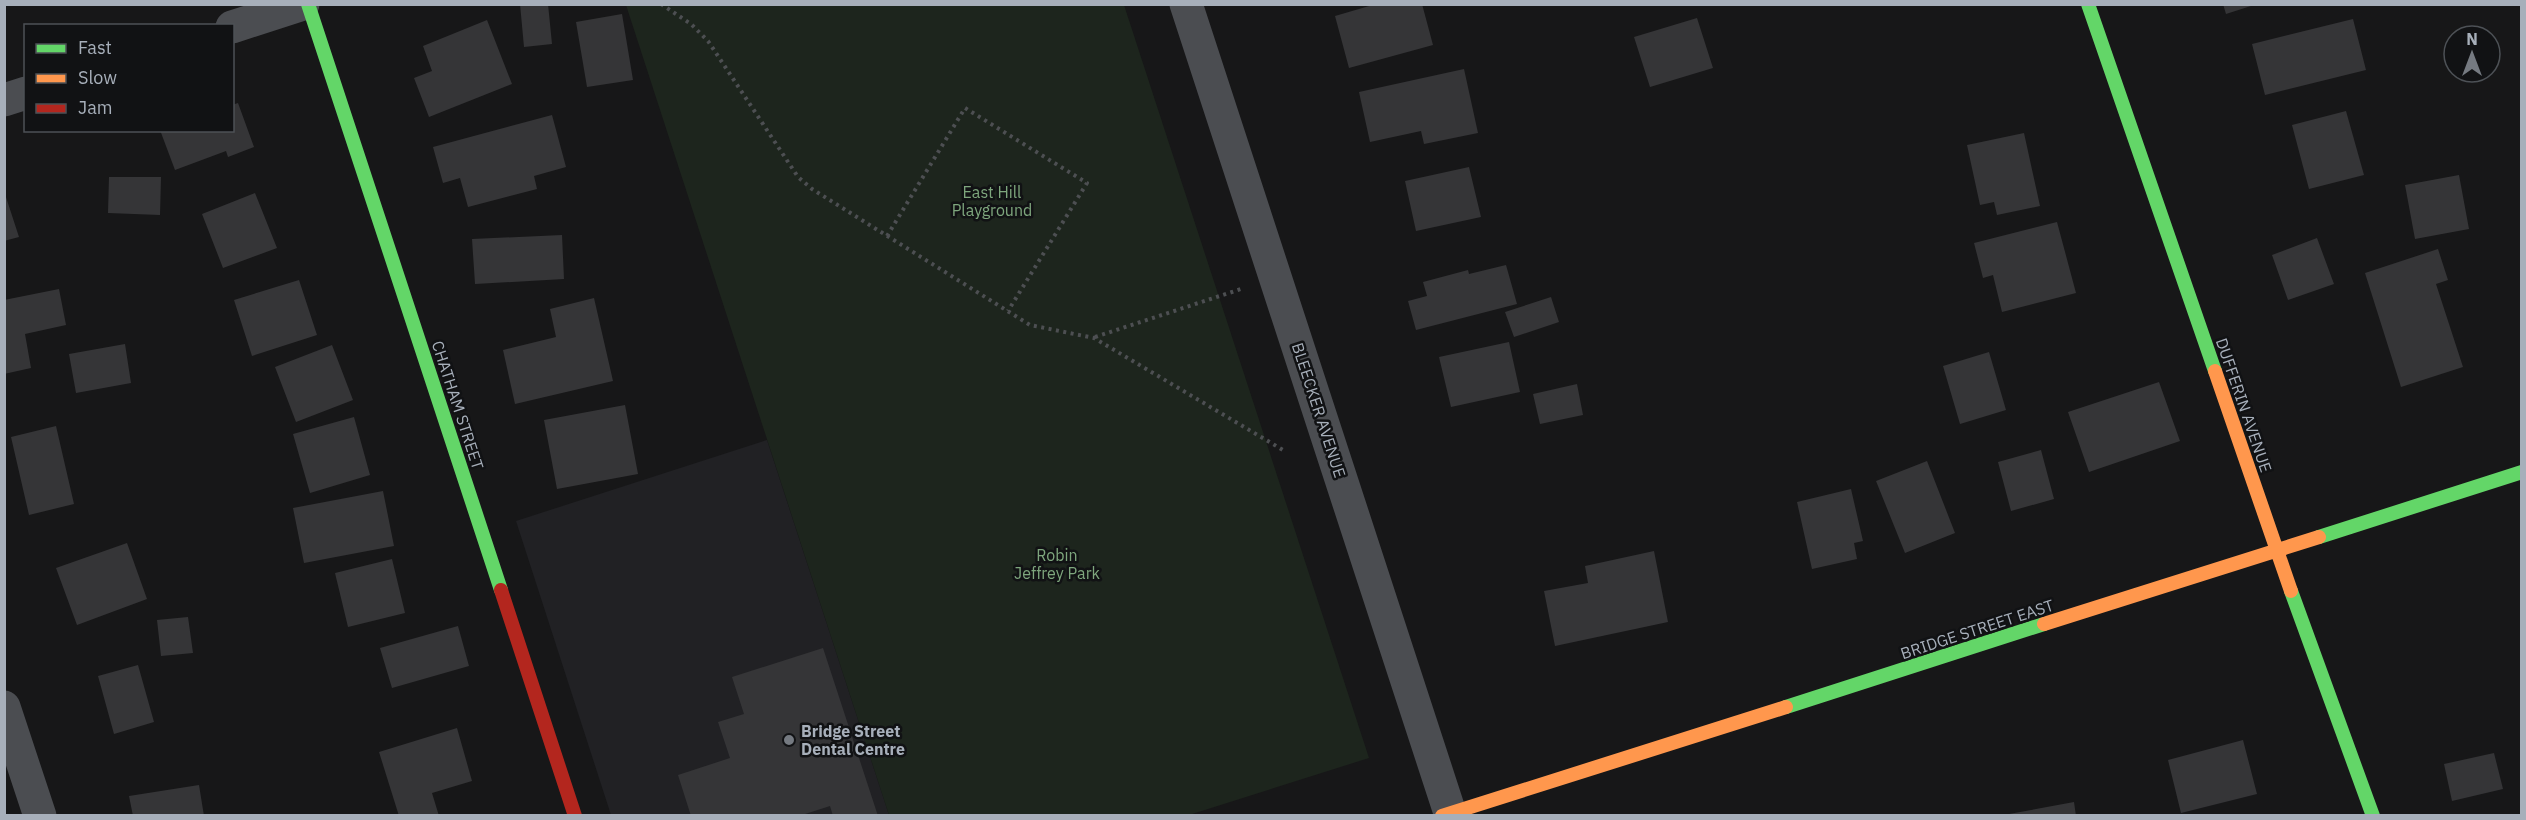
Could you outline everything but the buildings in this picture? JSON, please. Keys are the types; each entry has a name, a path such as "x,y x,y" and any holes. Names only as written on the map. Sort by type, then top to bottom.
{"street":[{"path":"234,26 303,4"},
{"name":"CHATHAM STREET","path":"308,4 575,816"},
{"name":"BLEECKER AVENUE","path":"1186,4 1448,815"},
{"name":"DUFFERIN AVENUE","path":"2088,4 2277,551 2373,816"},
{"path":"4,100 24,94"},
{"name":"BRIDGE STREET EAST","path":"1448,815 2522,472"},
{"path":"4,707 40,816"}],"path":[{"path":"661,4 691,24 708,41 798,177 812,189 1030,325 1094,338 1283,450"},
{"path":"887,236 965,108 1077,176 1087,183 1008,311"},
{"path":"1094,338 1275,277"}],"shaded area":[{"path":"767,440 889,815 611,815 516,521"}],"green space":[{"name":"Robin Jeffrey Park","path":"626,5 1124,5 1369,758 1189,815 889,815"}],"traffic: fast":[{"path":"308,4 501,590"},
{"path":"2088,4 2215,371"},
{"path":"2319,537 2522,472"},
{"path":"2291,591 2373,816"},
{"path":"1786,707 2044,624"}],"traffic: slow":[{"path":"2215,371 2291,591"},
{"path":"2044,624 2319,537"},
{"path":"1442,816 1786,707"}],"traffic: jam":[{"path":"501,590 575,816"}],"place":[{"name":"Bridge Street Dental Centre","path":"789,740"}],"park label":[{"name":"East Hill Playground","path":"992,201"}]}
